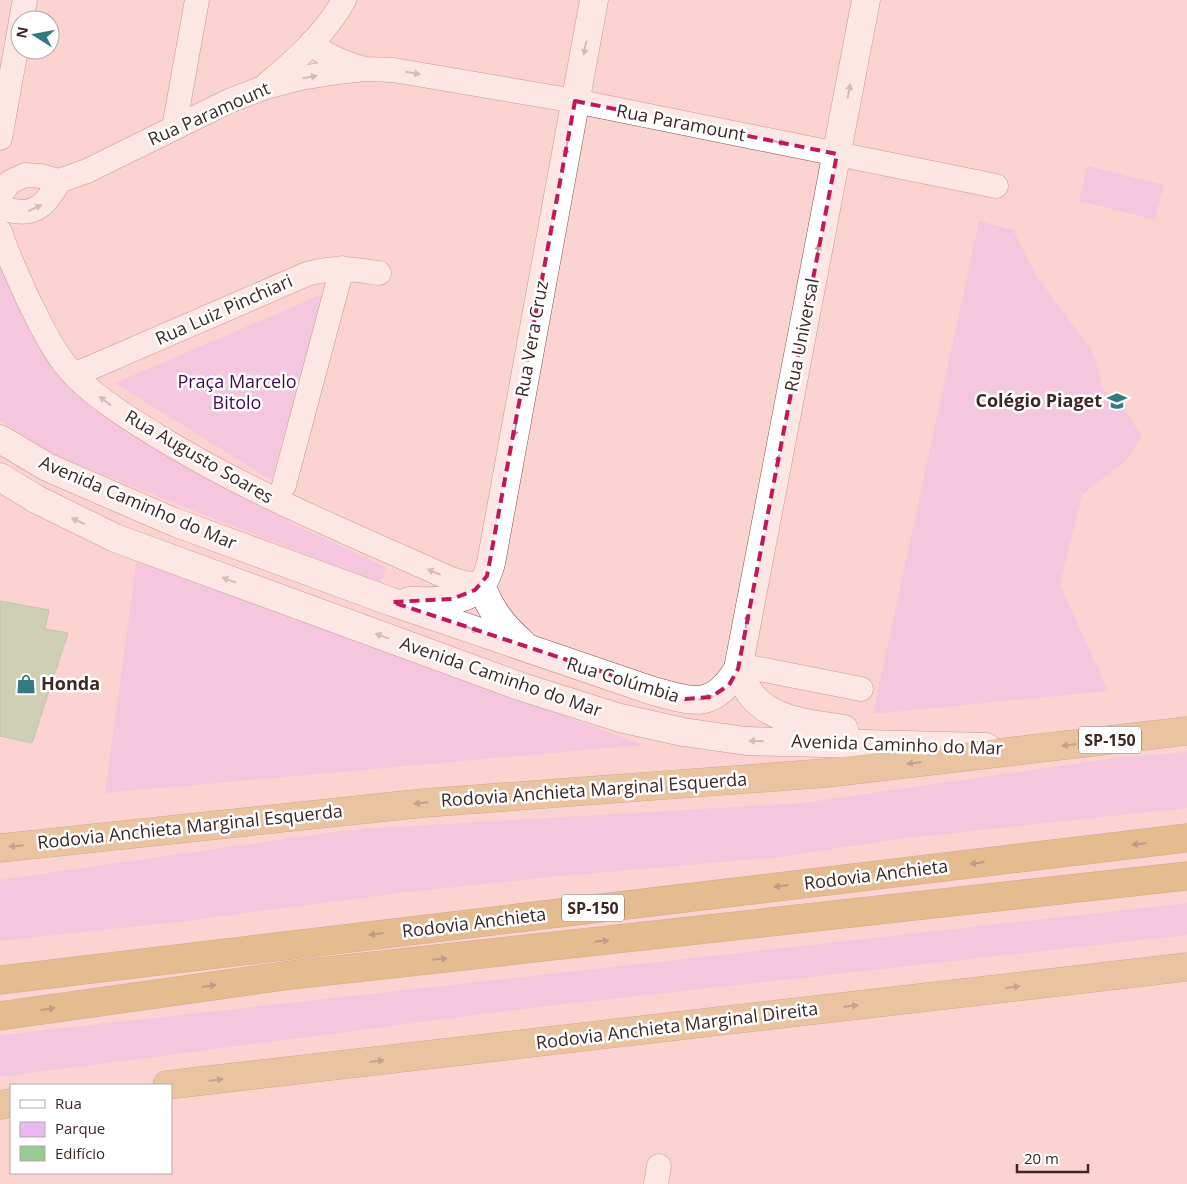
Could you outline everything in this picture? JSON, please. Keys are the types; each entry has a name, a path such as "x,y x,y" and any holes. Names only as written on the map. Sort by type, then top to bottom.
{"highway":[{"name":"Rodovia Anchieta Marginal Esquerda","path":"0,848 424,803 827,774 1187,731"},
{"name":"Rodovia Anchieta","path":"0,980 1187,838"},
{"name":"Rodovia Anchieta","path":"0,1016 291,975 1187,876"},
{"name":"Rodovia Anchieta Marginal Direita","path":"172,1084 1187,967"}],"street":[{"path":"174,128 197,0"},
{"path":"263,88 311,43 335,15 344,0"},
{"name":"Rua Vera Cruz","path":"481,585 487,576 491,563 594,0"},
{"name":"Rua Universal","path":"739,667 866,0"},
{"name":"Rua Paramount","path":"311,43 321,52 337,60 365,69"},
{"path":"0,138 14,60"},
{"name":"Rua Paramount","path":"59,181 87,171 229,101 263,88 301,78 365,69 399,71 575,101 996,186"},
{"path":"0,195 10,182 25,175 41,176 59,181 51,196 36,209 26,212 0,207"},
{"name":"Rua Augusto Soares","path":"0,232 41,325 58,354 74,375 98,396 144,428 239,483 323,523 451,579 481,585"},
{"path":"284,485 342,268"},
{"name":"Rua Luiz Pinchiari","path":"74,375 290,280 322,270 342,268 379,273"},
{"name":"Avenida Caminho do Mar","path":"0,439 47,467 174,522 392,602"},
{"name":"Avenida Caminho do Mar","path":"0,477 36,499 115,538 512,684 620,718 683,732 746,740 930,744 1032,749"},
{"path":"392,602 452,599 466,595 481,585"},
{"name":"Rua Colúmbia","path":"481,585 490,608 496,617 526,648"},
{"name":"Rua Colúmbia","path":"392,602 653,691 684,699 704,700 720,693 729,685 739,667"},
{"path":"739,667 861,689"},
{"path":"739,667 752,696 759,703 791,720 930,744"}],"highlighted area":[{"path":"575,101 837,154 738,669 729,685 711,697 685,699 392,602 452,599 475,590 487,576"}],"green space":[{"path":"1087,166 1164,185 1155,220 1079,201"},
{"path":"979,221 1013,230 1036,275 1094,354 1103,390 1121,403 1142,437 1125,461 1082,495 1060,585 1108,691 873,714"},
{"path":"0,252 39,345 60,377 115,419 206,476 291,523 386,567 381,583 52,454 0,421"},
{"name":"Praça Marcelo Bitolo","path":"325,293 271,480 115,383"},
{"path":"137,558 643,745 105,793"},
{"path":"1187,752 1187,808 898,839 780,857 560,876 399,893 186,921 0,941 0,880 333,832 803,803 1116,758"},
{"path":"1187,903 1187,935 530,1008 0,1077 0,1035"}],"building":[{"name":"Honda","path":"0,601 49,610 45,629 68,633 32,743 0,736"}],"place":[{"name":"Colégio Piaget","path":"1117,401"},
{"name":"Honda","path":"26,684"}]}
